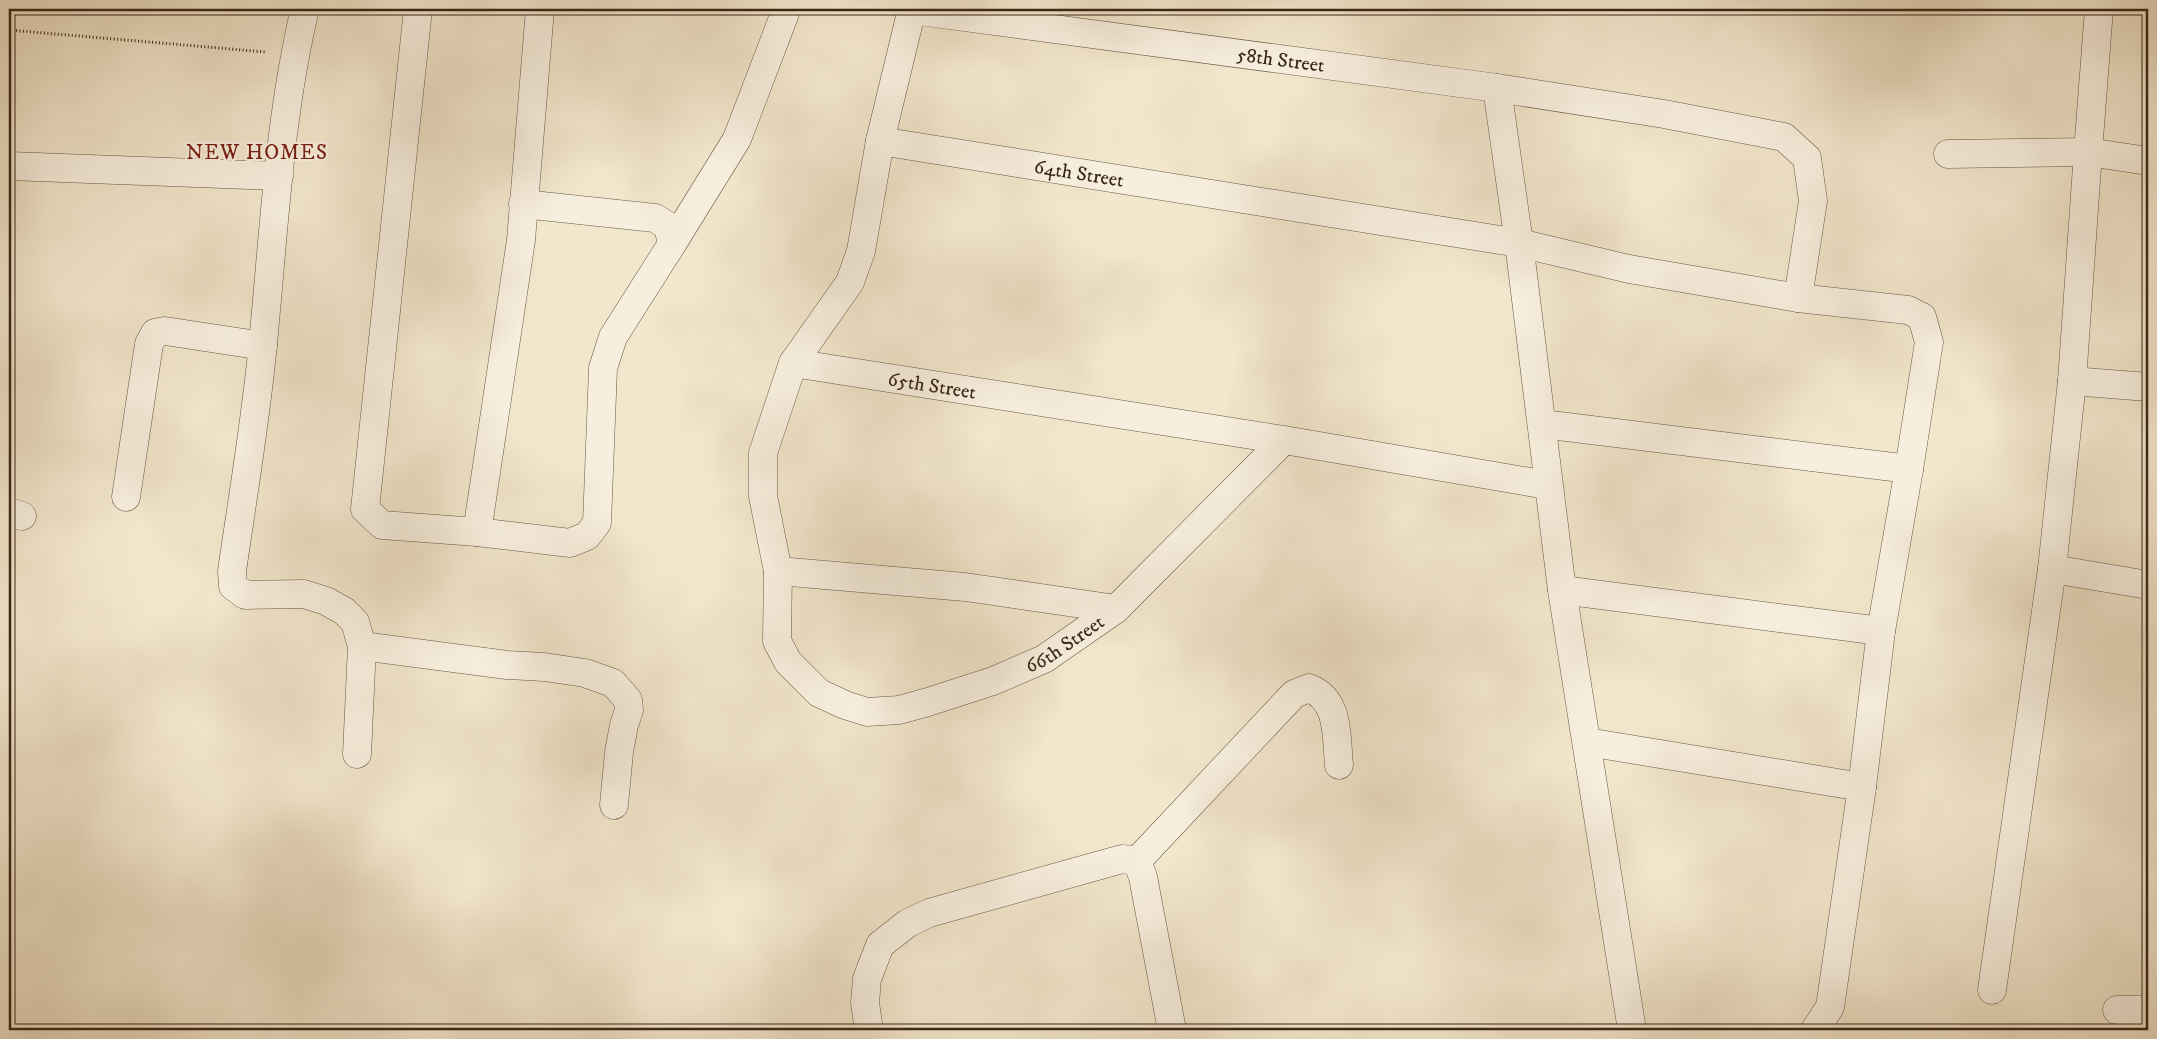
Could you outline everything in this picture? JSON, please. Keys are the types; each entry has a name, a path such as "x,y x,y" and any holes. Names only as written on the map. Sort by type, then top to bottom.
{"street":[{"path":"305,9 294,54 279,176 263,346 232,572 234,586 245,595 304,594 326,600 344,611 355,622 362,646 357,754"},
{"path":"418,9 365,509 382,525 478,532 570,543 587,536 597,523 602,368 613,337 737,139 785,13 784,9"},
{"path":"478,532 521,240 540,9"},
{"path":"778,571 763,496 763,453 793,363 850,282 861,251 880,141 912,9"},
{"name":"58th Street","path":"912,9 1497,88 1664,114 1784,137 1807,158 1813,201 1798,298"},
{"path":"1992,990 2052,568 2072,381 2099,9"},
{"path":"1497,88 1519,243 1542,424 1547,485 1562,590 1632,1030"},
{"name":"64th Street","path":"880,141 1519,243 1629,269 1798,298 1908,310 1922,317 1929,342 1880,631 1862,788 1830,1007 1815,1030"},
{"path":"1948,154 2088,152 2148,161"},
{"path":"9,166 279,176"},
{"path":"524,204 655,218 668,226 672,244"},
{"path":"126,497 149,344 155,333 165,331 263,346"},
{"name":"65th Street","path":"793,363 1284,440 1547,485"},
{"path":"2072,381 2148,387"},
{"path":"1542,424 1908,469"},
{"path":"1116,609 1284,440"},
{"path":"2052,568 2148,585"},
{"name":"66th Street","path":"778,571 965,588 1116,609 1044,659 993,682 899,710 867,712 845,705 819,692 788,662 777,641 778,571"},
{"path":"1562,590 1880,631"},
{"path":"362,646 585,673 613,683 628,700 629,710 619,752 614,805"},
{"path":"1137,861 1294,694 1309,688 1320,692 1332,707 1339,764"},
{"path":"1586,742 1862,788"},
{"path":"869,1030 865,1003 867,979 880,945 908,923 929,913 1122,859 1137,861"},
{"path":"1137,861 1143,877 1172,1030"},
{"path":"2117,1010 2148,1010"}],"path":[{"path":"9,30 294,54"}],"district":[{"name":"NEW HOMES","path":"257,152"}]}
